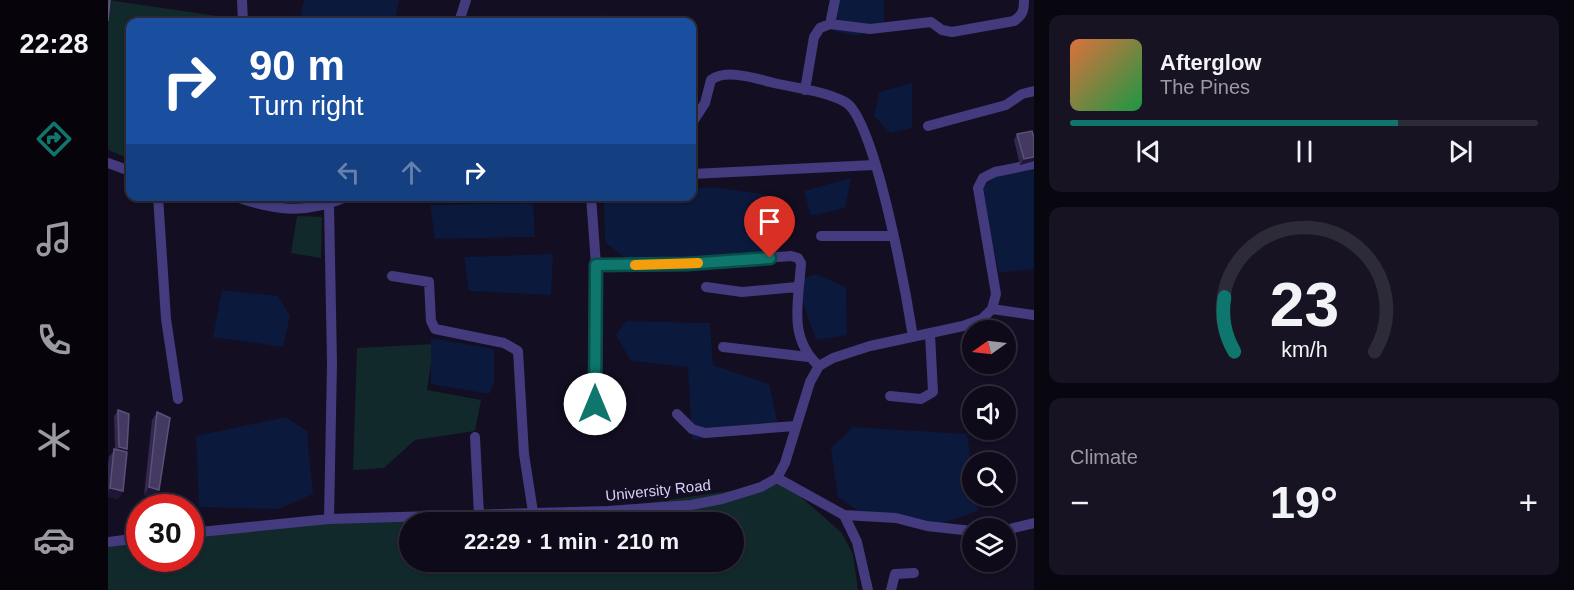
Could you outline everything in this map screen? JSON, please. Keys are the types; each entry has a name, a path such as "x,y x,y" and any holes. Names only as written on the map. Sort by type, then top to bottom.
{"street":[{"path":"242,0 243,18"},
{"path":"460,18 466,0"},
{"path":"830,24 835,0"},
{"path":"805,90 813,37 820,28 830,24 870,29 931,22 942,30 952,32 1014,21 1024,11 1024,0"},
{"path":"696,117 715,77 731,75 754,78 846,102 861,122 874,165 893,236 913,338"},
{"path":"928,126 1006,105 1022,94 1034,92"},
{"path":"108,163 126,170"},
{"path":"962,530 927,526 896,518 844,515 777,478 785,463 810,382 819,366 832,358 870,346 930,334 982,319 992,309 996,294 978,188 983,178 995,172 1034,164"},
{"path":"696,174 874,165"},
{"path":"158,201 166,319 178,399"},
{"path":"247,201 266,208 282,209 310,209 338,201"},
{"path":"591,201 596,265 595,404"},
{"path":"329,205 332,363 329,519"},
{"path":"821,236 893,236"},
{"path":"596,265 687,264 791,256 798,258 801,263 797,287 798,333 808,357 819,366"},
{"path":"392,276 429,282 430,321 435,329 504,343 518,351 523,442 533,512"},
{"path":"706,287 742,292 797,287"},
{"path":"992,309 1034,315"},
{"path":"890,396 921,399 933,392 930,334"},
{"path":"723,346 808,357"},
{"path":"677,414 692,429 705,433 795,426"},
{"path":"475,437 479,512"},
{"name":"University Road","path":"533,512 691,505 751,490 777,478"},
{"path":"844,515 857,542 868,590"},
{"name":"University Road","path":"204,532 329,519 399,517"},
{"path":"1016,527 1034,523"},
{"path":"108,542 126,540"},
{"path":"891,590 895,574 914,573"}],"green space":[{"path":"108,0 217,16 218,18 126,18 126,157 108,150"},
{"path":"297,216 322,217 321,258 291,253"},
{"path":"434,344 427,390 481,400 475,431 415,440 384,468 353,470 357,348"},
{"path":"785,483 841,532 853,554 858,590 108,590 108,542 126,540 126,572 204,572 204,532 329,519 399,517 399,572 744,572 744,512 559,512 592,511"}],"water":[{"path":"304,0 399,0 396,18 300,18"},
{"path":"831,0 884,0 884,21 857,36 833,31 828,7"},
{"path":"603,15 624,18 594,18"},
{"path":"912,83 912,128 890,133 874,116 879,92"},
{"path":"1034,167 1034,269 999,273 981,196 984,188 995,177"},
{"path":"851,178 845,208 811,216 804,191"},
{"path":"713,187 774,196 780,256 630,262 605,242 604,201 696,201 696,189"},
{"path":"533,203 535,237 435,239 430,205"},
{"path":"553,254 551,295 469,291 464,257"},
{"path":"816,274 846,287 847,335 816,340 795,281"},
{"path":"222,290 278,296 290,316 283,347 213,337"},
{"path":"626,321 710,323 713,365 769,384 779,429 692,440 688,367 631,361 616,335"},
{"path":"431,338 494,349 494,383 489,394 431,384"},
{"path":"286,417 307,431 313,494 279,509 204,507 204,494 198,494 196,436"},
{"path":"853,427 962,434 962,440 968,440 970,452 962,452 962,506 977,506 978,511 940,524 866,516 838,497 831,448"}],"building":[{"path":"1032,131 1034,157 1024,159 1017,134"},
{"path":"118,410 129,414 127,449 119,447"},
{"path":"157,412 170,418 159,490 149,487"},
{"path":"114,449 127,452 123,491 110,488"}],"slow traffic":[{"path":"635,265 698,263"}],"route":[{"path":"595,404 596,265 687,264 770,258"}]}
